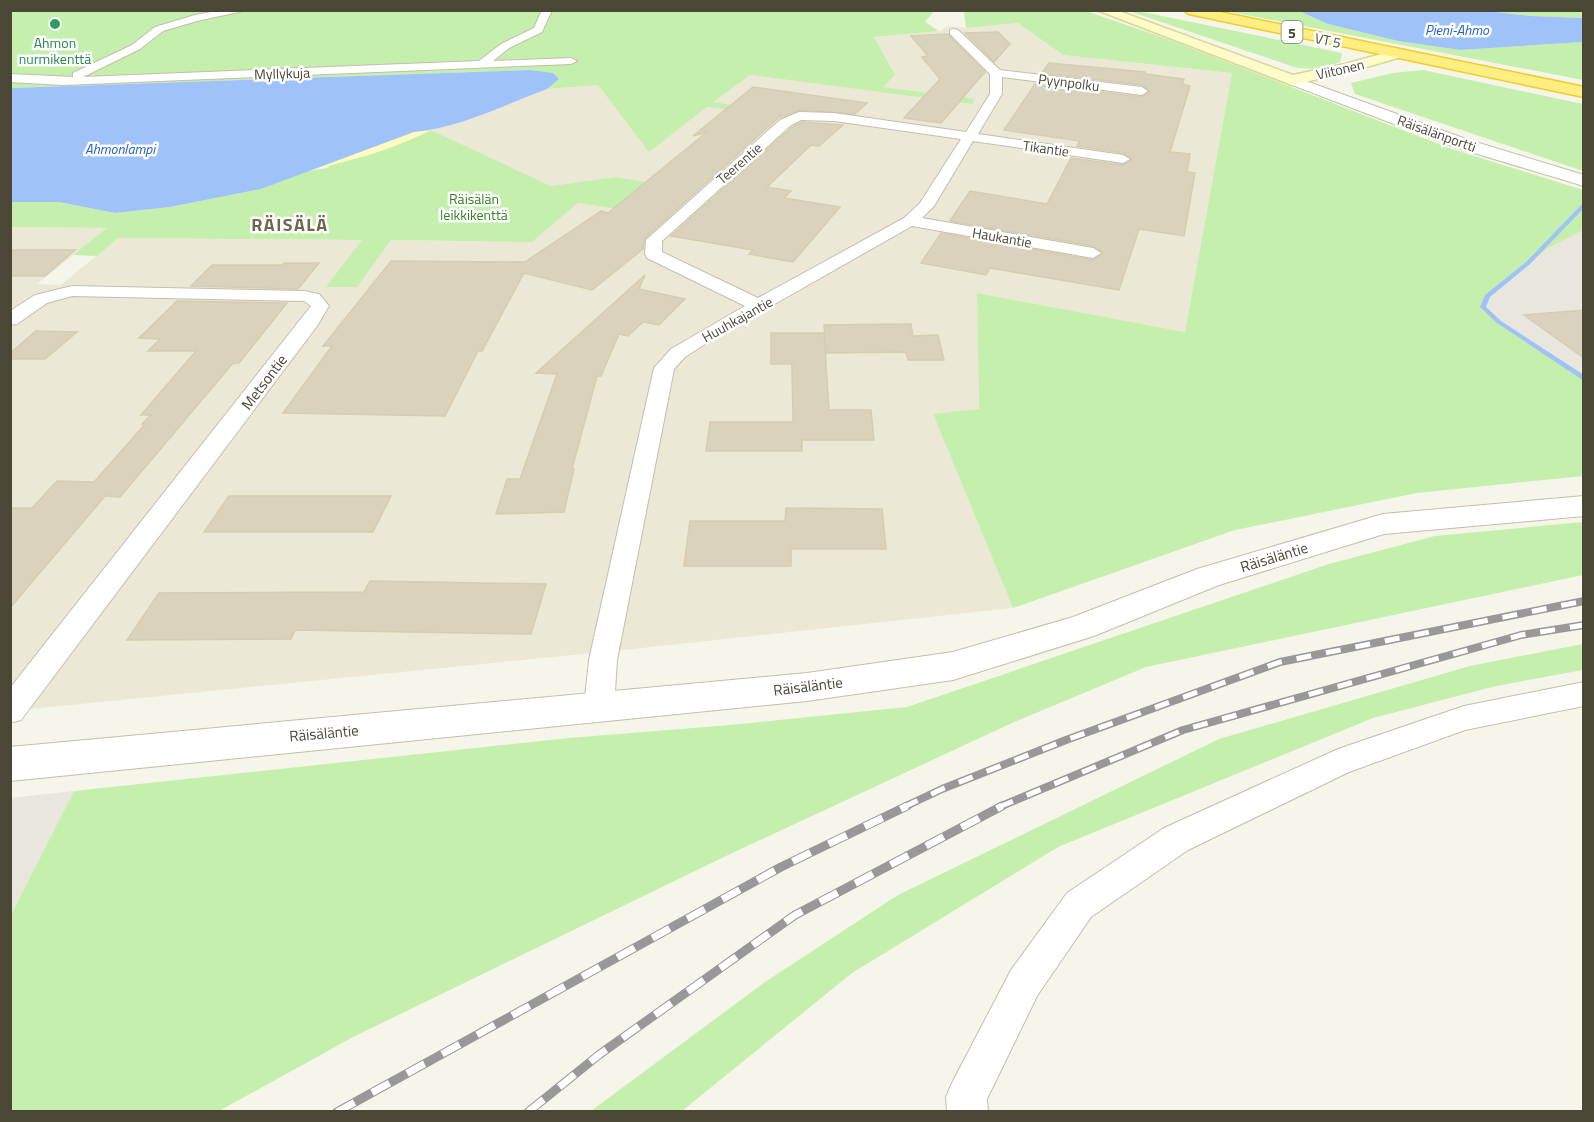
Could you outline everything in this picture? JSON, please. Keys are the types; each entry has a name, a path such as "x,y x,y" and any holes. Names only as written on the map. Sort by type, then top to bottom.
{"highway":[{"name":"VT 5","path":"1189,10 1396,54"},
{"name":"Viitonen","path":"1396,54 1584,92"}],"main road":[{"path":"1103,10 1292,80"},
{"name":"Viitonen","path":"1292,80 1348,68 1396,54"}],"street":[{"path":"63,81 104,64 136,47 159,29 200,14 243,10"},
{"path":"483,63 505,46 538,30 547,10"},
{"path":"954,32 996,74"},
{"name":"Myllykuja","path":"10,78 63,81 571,61"},
{"name":"Pyynpolku","path":"996,74 1142,91"},
{"name":"Huuhkajantie","path":"598,707 603,660 664,368 678,353 706,335 910,222 926,206 996,94 996,74"},
{"name":"Räisälänportti","path":"1292,80 1460,143 1584,182"},
{"name":"Teerentie","path":"760,306 653,254 654,240 785,123 799,117 816,116 969,136"},
{"name":"Tikantie","path":"969,136 1123,159"},
{"name":"Haukantie","path":"910,222 1093,253"},
{"name":"Metsontie","path":"10,320 33,303 48,296 80,291 304,296 313,298 320,306 315,316 10,711"},
{"name":"Räisäläntie","path":"10,764 807,687 953,666 1082,627 1208,577 1383,524 1584,506"},
{"path":"968,1112 966,1096 1024,983 1079,905 1167,846 1338,762 1464,718 1584,694"}],"shaded area":[{"path":"1018,23 1063,55 1232,73 1185,332 977,293 979,410 933,414 1013,608 633,649 11,711 11,227 108,228 37,284 61,285 118,238 363,240 327,286 356,287 391,240 532,242 578,203 662,216 615,177 551,186 431,130 455,124 547,89 598,85 649,151 707,107 759,114 712,102 750,75 972,103 974,99 884,87 895,73 874,37 939,31 949,26 966,28"},
{"path":"1583,230 1583,379 1499,322 1483,307 1487,296 1547,249"},
{"path":"74,791 11,915 11,798"}],"green space":[{"path":"10,11 934,11 925,22 939,31 874,37 895,74 884,87 975,99 972,104 750,75 713,102 764,110 759,114 707,107 649,152 598,85 547,89 559,78 529,70 11,88"},
{"path":"966,11 1086,11 1170,40 1449,148 1583,190 1583,230 1547,249 1487,296 1483,307 1499,322 1583,379 1583,476 1417,493 1235,530 1013,608 933,414 979,409 977,293 1185,332 1232,73 1063,55 1018,23 966,28 964,13"},
{"path":"1129,11 1342,53 1340,62 1319,69 1297,68"},
{"path":"1226,11 1299,11 1328,24 1398,41 1460,50 1583,42 1583,80"},
{"path":"1487,11 1583,11 1583,18 1531,16"},
{"path":"1423,70 1583,104 1583,171 1355,94 1351,83 1393,73"},
{"name":"Räisälän leikkikenttä","path":"431,130 551,186 615,177 690,189 662,216 578,203 532,242 391,240 357,287 326,287 362,240 118,238 97,256 73,255 107,228 11,227 11,202 59,202 115,213 170,207 261,189 302,172 327,168 334,161 391,140"},
{"path":"1583,522 1583,575 1146,667 1012,723 730,854 353,1037 219,1111 11,1111 11,915 74,791 569,738 907,707 1329,564 1435,536"},
{"path":"1583,644 1583,670 1496,686 1373,718 1058,847 852,973 682,1111 591,1111 765,982 898,895 1219,739 1470,666"}],"sand":[{"path":"431,130 368,155 302,172 414,132"}],"water":[{"name":"Pieni-Ahmo","path":"1299,11 1487,11 1583,18 1583,42 1460,50 1398,41 1328,24"},
{"name":"Ahmonlampi","path":"529,70 553,73 559,79 547,89 481,115 448,126 414,132 261,189 170,207 115,213 59,202 11,202 11,88"}],"building":[{"path":"998,32 1010,44 994,62 965,33"},
{"path":"948,34 985,72 941,123 904,118 940,79 922,57 928,56 911,36"},
{"path":"1049,63 1145,72 1145,74 1184,79 1182,84 1190,86 1170,152 1190,154 1187,172 1195,173 1184,236 1139,229 1119,290 990,268 986,275 921,263 941,233 1093,260 1103,254 1093,246 950,221 970,191 1047,204 1071,158 1123,165 1132,160 1123,153 1077,146 1080,141 1004,130 1035,84 1142,97 1150,92 1142,85 1042,73"},
{"path":"753,87 867,103 855,114 799,110 778,118 645,238 643,249 592,290 524,273 482,351 478,351 445,416 283,413 332,346 323,346 391,261 525,262 601,211 608,213 707,132 693,136"},
{"path":"802,122 843,125 819,146 811,145 767,187 791,191 784,198 840,207 793,262 749,254 753,250 671,236 791,128"},
{"path":"10,250 75,250 45,276 10,276"},
{"path":"284,263 319,263 298,289 191,286 212,265 282,265"},
{"path":"645,275 639,289 685,299 659,325 643,322 628,336 619,334 601,376 597,376 572,469 574,469 564,512 496,514 507,479 520,479 557,374 536,373"},
{"path":"177,301 287,303 239,363 233,363 120,497 105,496 10,608 10,508 32,508 57,481 94,482 145,424 142,424 151,415 141,415 196,351 148,351 160,339 139,338"},
{"path":"1584,310 1584,358 1524,315"},
{"path":"911,324 913,336 938,335 944,360 908,360 906,352 826,353 824,325"},
{"path":"36,331 77,332 45,359 10,359 10,353"},
{"path":"771,333 824,333 829,410 871,410 874,440 802,440 802,451 706,451 710,422 793,422 792,364 771,364"},
{"path":"229,496 391,496 373,532 204,532"},
{"path":"786,508 882,509 886,549 791,549 791,566 684,566 690,521 785,521"},
{"path":"370,581 546,584 531,634 295,630 291,639 127,640 159,593 364,592"}],"waterway":[{"path":"1584,204 1528,263 1487,296 1483,307 1499,322 1584,379"}],"railway":[{"path":"904,807 942,789 1066,740 1280,662 1584,601"},
{"path":"999,807 1183,730 1521,635 1584,625"},
{"path":"337,1112 781,867 907,806"},
{"path":"528,1112 600,1054 795,915 1002,806"}],"place":[{"name":"Ahmon nurmikenttä","path":"55,24"}],"district":[{"name":"RÄISÄLÄ","path":"290,224"}]}
